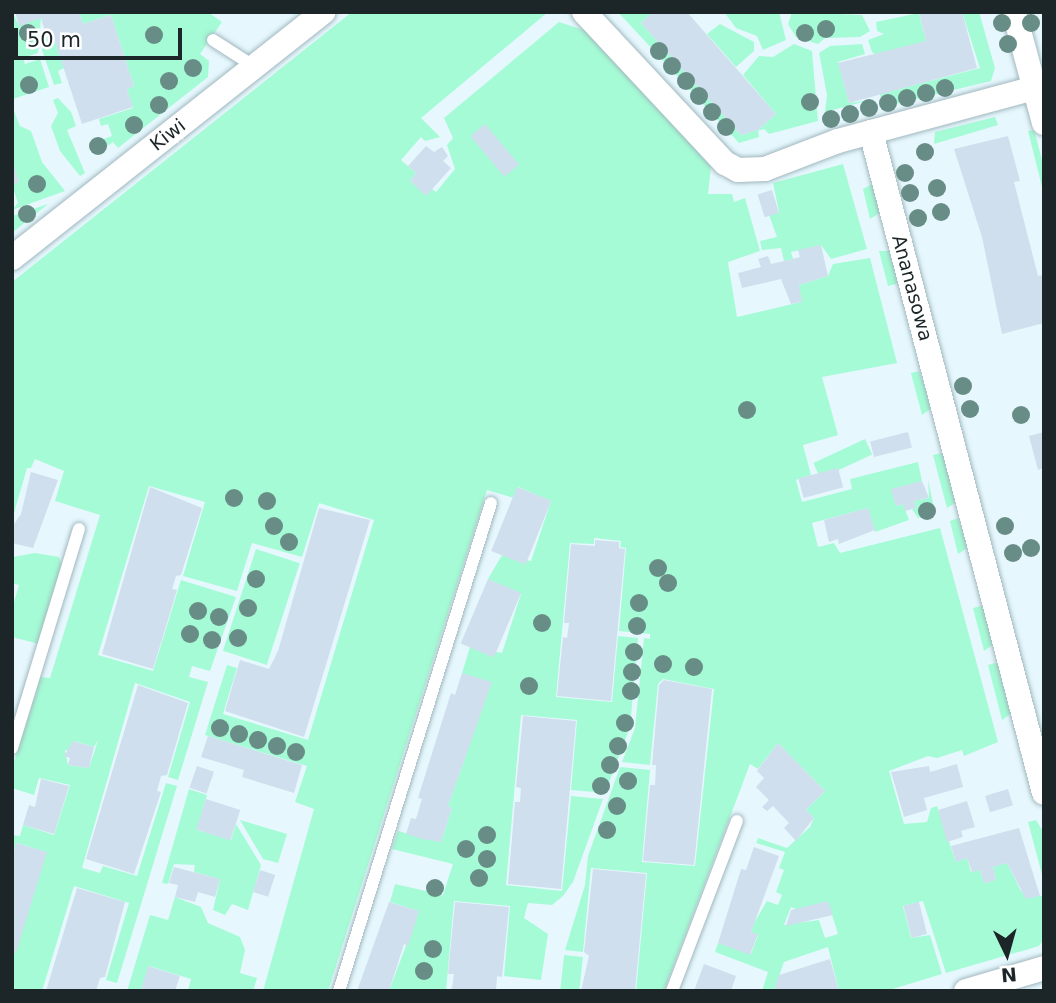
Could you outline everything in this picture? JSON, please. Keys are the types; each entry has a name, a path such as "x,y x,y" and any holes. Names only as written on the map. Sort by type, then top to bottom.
{"street":[{"name":"Kiwi","path":"12,258 324,12"},
{"path":"584,12 725,163 738,170 765,169 870,132 1035,88"},
{"path":"1014,12 1044,123"},
{"name":"Ananasowa","path":"870,132 1044,793"},
{"path":"966,991 1042,975"}],"lane":[{"path":"213,40 256,67"},
{"path":"339,991 492,503"},
{"path":"12,748 79,530"},
{"path":"672,991 737,821"}],"green space":[{"path":"12,12 19,25 41,18 38,53 23,58 25,64 40,59 49,87 13,99"},
{"path":"79,12 208,12 222,22 200,54 209,61 208,77 118,148 113,142 100,151 92,150 90,144 112,136 108,124 101,126 99,119 133,108 127,89 134,86 111,15 83,24"},
{"path":"352,12 548,12 421,118 440,137 425,141 421,137 401,160 416,173 410,181 426,195 432,189 436,192 455,169 447,145 453,138 444,118 559,22 593,33 711,167 708,194 732,194 734,202 745,198 760,251 728,262 737,317 801,302 799,285 828,276 833,264 870,258 897,363 822,377 838,435 803,445 811,475 796,480 802,502 852,489 850,479 918,462 922,481 892,490 896,506 903,504 909,520 875,532 868,508 812,523 818,547 834,543 840,553 940,528 998,742 964,756 962,750 937,758 928,756 889,771 904,824 927,822 931,808 937,806 956,862 967,858 971,872 980,870 984,883 996,880 993,867 1007,863 1021,891 1042,896 1044,939 1039,946 946,973 923,901 903,906 911,938 930,935 942,974 886,991 839,991 828,947 784,962 774,991 762,991 768,972 715,952 718,943 751,954 758,935 751,932 754,923 767,901 778,905 782,895 776,892 784,870 779,868 785,852 756,843 758,838 787,848 810,827 814,818 806,810 825,791 778,743 758,769 750,764 664,991 636,991 647,873 591,868 583,952 565,950 585,885 588,856 620,767 650,770 642,862 695,866 714,689 663,679 658,684 650,765 622,762 635,728 644,638 650,639 650,634 619,631 626,548 620,547 621,541 594,538 594,544 570,543 556,697 612,702 618,636 638,638 630,727 605,793 571,790 577,720 521,715 506,885 562,891 571,796 603,799 573,882 563,896 552,905 528,903 524,918 548,934 541,980 504,976 510,906 454,901 446,991 389,991 419,911 390,902 395,884 443,895 453,864 392,849 398,831 441,842 452,808 448,806 491,683 462,673 470,647 502,653 521,594 488,579 502,555 531,561 551,501 518,487 514,498 487,490 328,991 263,991 314,809 295,802 307,766 205,735 227,665 237,668 223,714 308,740 374,520 319,503 302,557 252,543 237,591 183,576 205,502 149,486 98,655 153,671 181,580 236,597 210,671 192,666 189,677 208,682 178,780 168,777 190,702 135,683 82,868 100,873 103,866 137,876 166,783 177,786 117,983 106,980 129,903 74,886 42,991 12,991 12,952 46,852 17,843 12,852 12,835 20,836 23,825 54,835 70,785 39,778 34,795 12,788 12,768 41,677 50,678 100,515 55,501 64,471 35,459 31,468 27,468 12,520 12,282","holes":["98,740 89,768 68,765 65,750 71,751 74,741 94,747","828,902 838,934 825,938 819,920 784,925 791,907 798,910"]},
{"path":"618,12 653,12 641,23 741,135 758,130 776,114 743,75 759,56 773,57 794,44 812,51 818,121 769,134 764,129 758,131 759,137 739,143"},
{"path":"724,12 779,12 786,40 763,50 757,36 736,28"},
{"path":"792,12 862,15 870,31 860,37 825,38 818,44 796,37 788,24"},
{"path":"962,12 979,12 995,68 991,81 883,107 880,94 980,68"},
{"path":"919,13 926,41 876,55 872,52 868,40 884,34 877,31 876,22"},
{"path":"720,24 754,42 754,51 736,67 707,34"},
{"path":"53,36 64,68 58,71 62,83 54,85 42,50 47,37"},
{"path":"862,44 865,54 838,62 849,103 870,100 825,112 827,95 819,53 830,46"},
{"path":"58,98 71,112 76,126 67,130 85,173 80,176 60,151 51,126 58,113 53,100"},
{"path":"12,106 20,126 31,131 42,162 65,191 12,210 18,203 12,185 19,182 12,161"},
{"path":"995,117 998,125 934,144 935,132"},
{"path":"1034,130 1044,167 1044,195 1028,131"},
{"path":"843,164 867,249 831,259 821,245 791,252 793,259 784,261 781,248 762,250 760,241 777,237 769,215 779,212 773,183"},
{"path":"874,183 881,212 870,219 863,189"},
{"path":"48,204 12,233 12,216"},
{"path":"879,251 891,251 899,280 896,284 888,286"},
{"path":"919,371 933,407 922,415 911,373"},
{"path":"865,439 872,454 821,478 813,463"},
{"path":"941,453 946,456 957,502 947,508 933,455"},
{"path":"928,480 935,512 918,518 912,509 916,508 914,501 929,498"},
{"path":"958,518 969,547 958,554 950,521"},
{"path":"256,549 300,563 267,665 223,651"},
{"path":"35,553 59,557 63,568 39,644 12,637 12,609 19,585 12,583 13,557"},
{"path":"973,608 985,608 994,644 984,651"},
{"path":"995,663 1000,666 1012,713 1002,720 988,665"},
{"path":"189,789 207,795 197,830 231,840 236,824 261,865 248,910 232,904 225,915 213,910 220,879 194,872 195,865 174,864 168,884 162,883"},
{"path":"240,820 287,834 278,863 263,859"},
{"path":"1036,820 1044,833 1044,882 1028,822"},
{"path":"175,897 201,907 208,923 240,937 245,950 240,973 257,978 253,991 188,991 191,979 149,966 141,991 127,991 150,915 168,920"},
{"path":"564,955 583,957 579,991 560,991"}],"building":[{"path":"15,12 79,12 83,24 111,15 134,86 127,89 133,107 82,124 53,36 47,38 41,18 19,26"},
{"path":"653,12 687,12 776,114 758,130 741,135 641,23"},
{"path":"919,12 962,12 977,68 849,103 838,63 926,41"},
{"path":"485,124 519,165 505,177 470,136"},
{"path":"1008,136 1020,181 1014,182 1038,276 1044,275 1044,323 1002,334 982,237 954,149"},
{"path":"426,146 434,152 442,147 448,156 443,161 451,168 426,196 410,181 416,173 408,166"},
{"path":"12,163 19,182 12,185"},
{"path":"772,190 779,213 765,217 758,194"},
{"path":"821,245 828,276 799,285 802,302 791,304 781,279 742,288 738,273 761,267 758,259 768,256 771,264 800,257 798,250"},
{"path":"908,432 912,448 874,457 870,441"},
{"path":"1044,432 1044,468 1038,470 1029,436"},
{"path":"838,468 843,487 804,498 798,479"},
{"path":"31,472 58,480 33,548 12,543 12,527 21,514"},
{"path":"922,481 929,498 914,501 916,508 905,511 903,504 896,506 891,489"},
{"path":"150,487 202,508 181,575 176,576 172,589 177,590 153,669 102,654"},
{"path":"517,487 551,501 525,565 491,551"},
{"path":"319,508 370,520 304,737 225,711 240,660 269,669 278,651"},
{"path":"868,508 875,530 839,544 838,539 829,542 824,520"},
{"path":"595,540 619,542 619,548 625,549 611,701 557,696 563,637 567,638 569,623 564,623 571,544 595,546"},
{"path":"488,579 521,593 494,658 461,643"},
{"path":"462,673 492,682 448,806 452,808 441,842 422,839 406,834 411,818 416,819 422,799 418,798 451,693 455,695"},
{"path":"664,680 712,689 694,865 643,861 650,785 655,785 656,765 652,765 659,685"},
{"path":"138,685 188,703 167,775 161,776 157,791 161,792 134,874 86,859"},
{"path":"523,716 576,721 561,889 508,884 515,802 520,802 521,788 516,787"},
{"path":"208,736 302,765 294,793 242,777 244,770 201,757"},
{"path":"73,741 94,747 89,768 68,765 70,758 64,756"},
{"path":"778,743 825,791 806,810 814,818 796,841 784,828 789,823 773,806 767,811 762,807 769,800 756,787 764,778 757,771"},
{"path":"957,764 963,787 924,798 927,810 904,817 891,772 929,766 930,772"},
{"path":"197,766 214,772 207,794 190,788"},
{"path":"41,779 69,786 54,834 23,825 29,805 35,807"},
{"path":"1008,789 1013,805 990,812 985,796"},
{"path":"206,799 240,810 230,841 196,829"},
{"path":"967,801 975,827 961,831 963,837 947,842 938,810"},
{"path":"1019,828 1040,896 1026,899 1007,863 993,867 996,880 984,883 980,870 972,872 967,858 956,862 951,846"},
{"path":"16,843 47,852 16,953 12,952 12,857"},
{"path":"754,847 779,856 751,932 758,934 750,955 718,943 741,869 746,870"},
{"path":"174,867 220,879 215,897 198,892 195,902 175,897 178,885 169,883"},
{"path":"593,869 646,874 635,991 581,991 589,956 584,952"},
{"path":"260,870 275,875 268,897 253,892"},
{"path":"77,888 125,902 105,977 100,978 96,991 46,991"},
{"path":"828,901 833,915 786,926 791,910"},
{"path":"389,902 419,911 408,946 404,944 389,991 357,991"},
{"path":"455,902 509,907 502,977 497,976 496,991 447,991 452,988 454,974 448,974"},
{"path":"919,902 927,934 911,938 903,906"},
{"path":"830,959 839,991 774,991 779,975"},
{"path":"704,964 736,976 731,991 694,991"},
{"path":"148,966 180,976 175,991 141,991"}]}
